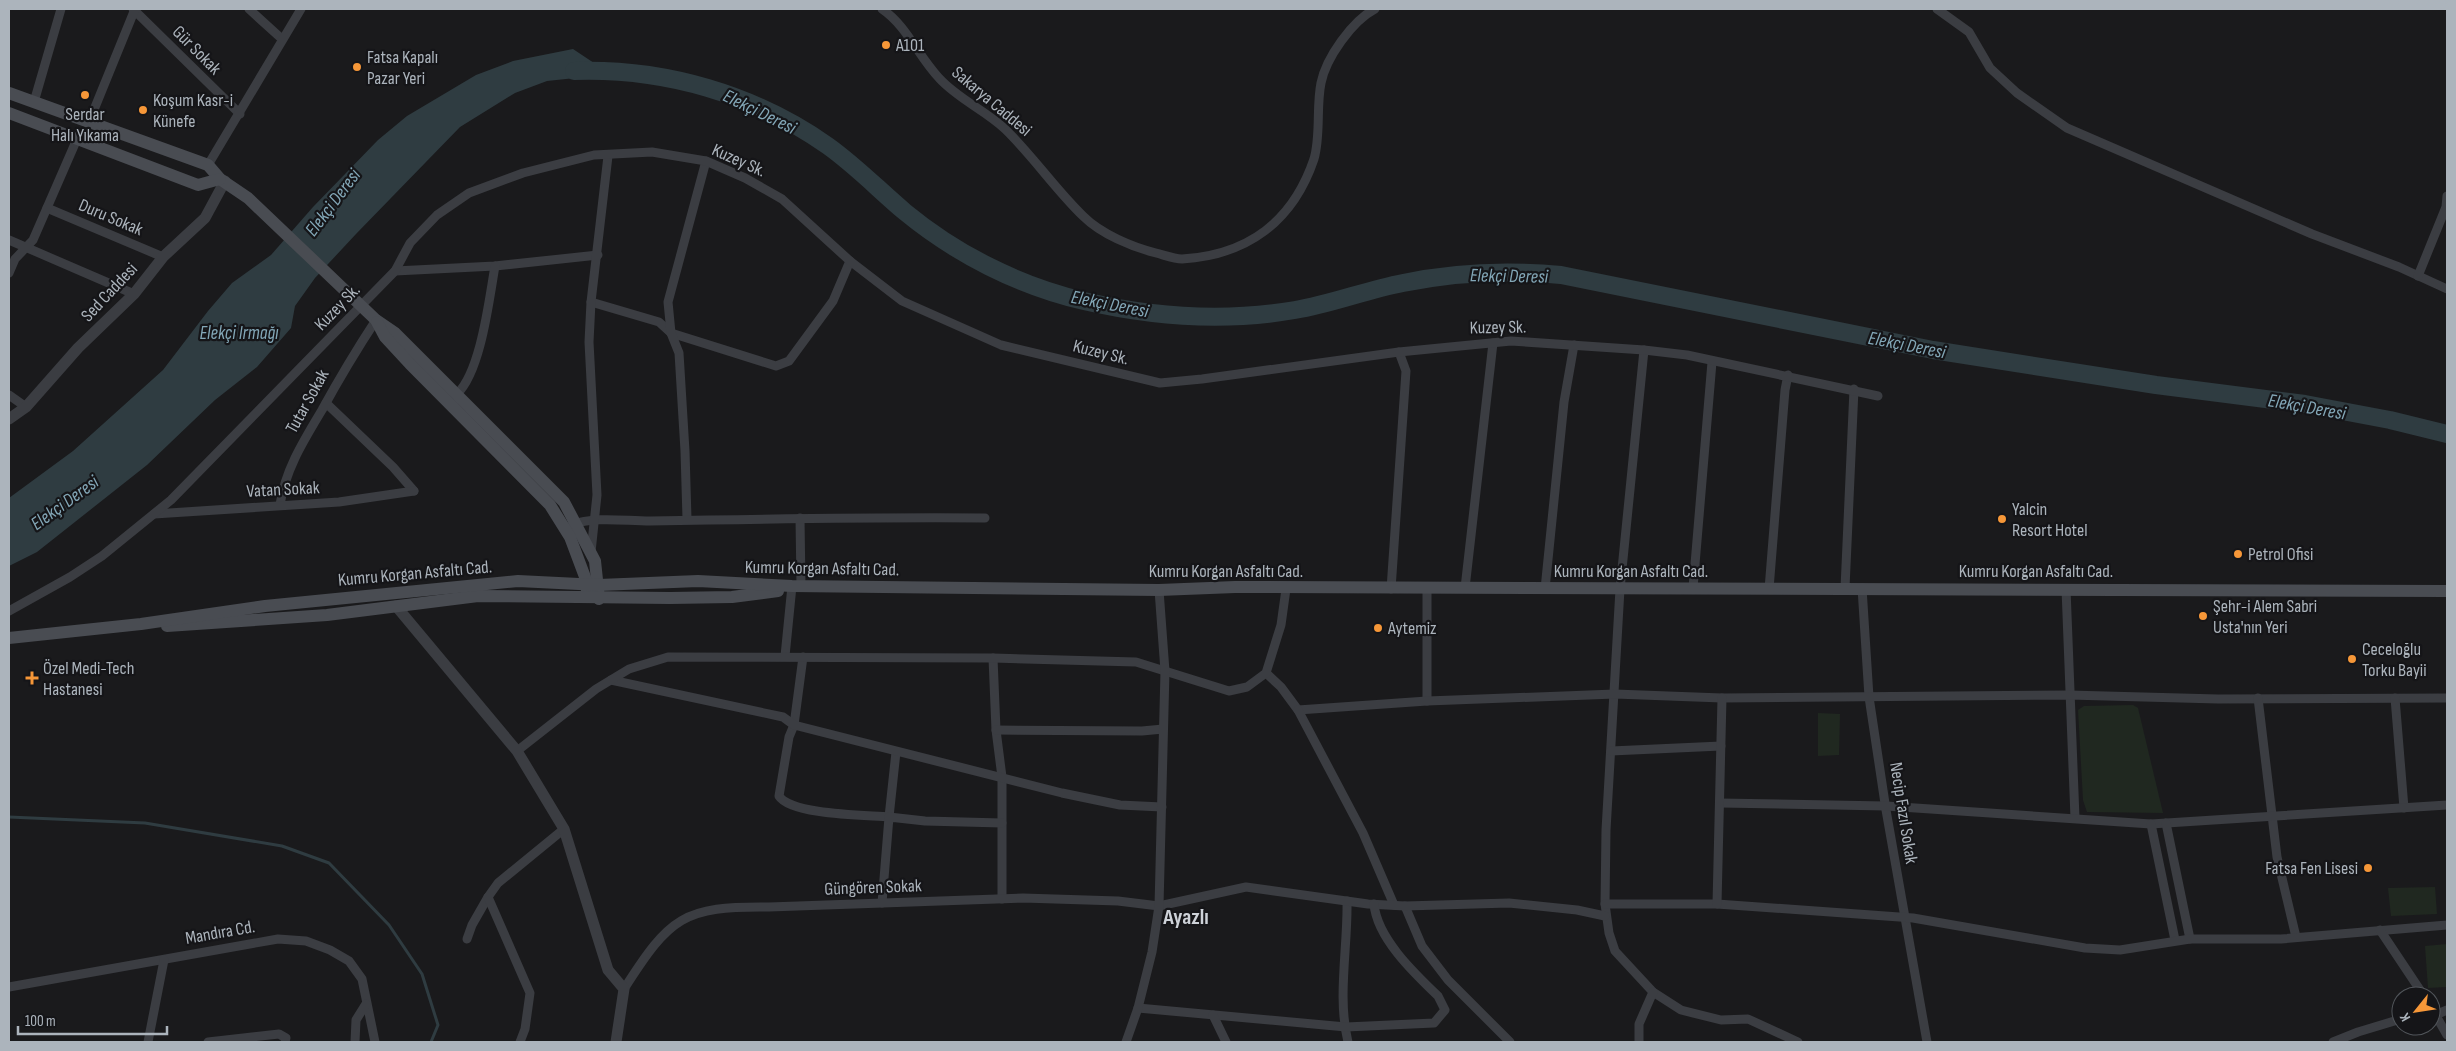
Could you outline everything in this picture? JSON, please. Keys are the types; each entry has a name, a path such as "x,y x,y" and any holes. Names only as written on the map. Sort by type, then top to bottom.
{"main road":[{"path":"9,93 208,165 223,180 248,198 376,320 395,333 413,359"},
{"path":"9,113 198,185 223,180"},
{"path":"376,320 385,337 413,359 494,440 564,502 586,584 594,599"},
{"path":"570,525 591,552 595,561 599,585 594,599"},
{"name":"Kumru Korgan Asfaltı Cad.","path":"9,638 141,624 265,606 405,591 518,582 599,585 698,581 796,586 1159,590 1234,587 1286,589 1862,588 2447,591"},
{"path":"141,624 171,626 273,620 478,596 594,599 732,597 774,592 796,586"}],"street":[{"path":"34,102 61,9"},
{"path":"89,122 134,9"},
{"name":"Gür Sokak","path":"134,9 240,114"},
{"path":"249,9 282,40"},
{"path":"208,165 240,114 300,9"},
{"name":"Sakarya Caddesi","path":"882,9 897,22 920,57 940,79 1003,128 1030,155 1084,217 1114,237 1144,250 1181,259 1244,245 1265,231 1292,206 1314,158 1321,82 1340,41 1364,14 1375,9"},
{"path":"1937,9 1969,32 1990,68 2017,93 2067,128 2312,234 2447,289"},
{"path":"9,273 15,259 33,240 77,139"},
{"name":"Kuzey Sk.","path":"9,611 86,567 171,500 358,302 395,271 410,243 437,215 469,193 523,173 594,155 608,156 652,152 706,161 745,178 782,199 850,261 902,301 1001,344 1160,383 1399,352 1511,341 1644,350 1687,355 1712,362 1854,389 1878,396"},
{"path":"591,552 597,495 589,342 591,302 598,255 608,156"},
{"path":"687,519 686,451 678,353 671,333 668,302 706,161"},
{"name":"Sed Caddesi","path":"9,419 26,407 78,348 134,294 163,257 205,218 223,180"},
{"path":"2418,276 2446,207 2447,196"},
{"name":"Duru Sokak","path":"47,208 163,257"},
{"path":"9,240 134,294"},
{"path":"395,271 495,266 598,255"},
{"path":"591,302 659,322 671,333 776,366 790,361 834,301 850,261"},
{"path":"453,399 466,384 474,367 495,266"},
{"name":"Tutar Sokak","path":"280,505 283,487 298,450 376,320"},
{"path":"1464,588 1493,342"},
{"path":"1545,589 1564,402 1574,345"},
{"path":"1644,350 1620,589 1611,751 1605,916 1615,951 1653,992 1681,1010 1721,1020 1748,1019 1798,1042"},
{"path":"1391,589 1406,371 1399,352"},
{"path":"1693,588 1712,362"},
{"path":"1769,589 1785,390 1788,375"},
{"path":"1845,588 1854,389"},
{"path":"9,394 26,407"},
{"name":"Vatan Sokak","path":"154,514 339,502 414,491 393,467 326,403"},
{"path":"785,656 796,586 800,518"},
{"path":"570,525 595,520 984,518"},
{"path":"1427,588 1427,701"},
{"name":"Necip Fazıl Sokak","path":"1862,588 1869,697 1904,919 1927,1042"},
{"path":"517,751 611,680 629,669 668,657 993,658 1136,662 1229,691 1247,687 1266,673 1280,625 1286,589"},
{"path":"2066,589 2075,818"},
{"path":"1126,1042 1138,1008 1152,952 1159,906 1165,671 1159,590"},
{"path":"396,606 517,751 564,829 608,970 624,989 616,1042"},
{"path":"803,657 794,725 789,737 779,796 782,801 794,806 827,812 925,821 1002,823"},
{"path":"993,658 996,730 1002,777 1002,899"},
{"path":"1266,673 1281,687 1298,710 1363,833 1394,905"},
{"path":"611,680 783,717 794,725 1013,781 1120,805 1162,807"},
{"path":"1298,710 1427,701 1615,694 1722,698 2069,695 2447,698"},
{"path":"1716,904 1722,698"},
{"path":"2258,698 2277,857 2296,937"},
{"path":"2395,698 2404,808"},
{"path":"996,730 1142,731 1163,729"},
{"path":"1611,751 1721,746"},
{"path":"882,903 896,752"},
{"path":"1720,803 1886,806 2151,824 2447,805"},
{"path":"2166,823 2190,939"},
{"path":"2151,824 2175,940"},
{"path":"467,939 472,925 498,883 564,829"},
{"name":"Güngören Sokak","path":"624,989 653,944 674,924 699,912 728,907 1002,899 1118,901 1159,906 1246,887 1374,904 1405,906 1509,903 1577,910 1605,916"},
{"path":"488,897 530,993 525,1029 520,1042"},
{"path":"1347,901 1344,976 1348,1042"},
{"path":"1138,1008 1346,1027 1434,1023 1445,1010 1438,996 1394,948 1375,915 1374,904"},
{"path":"1605,904 1716,904 1904,919 1913,918 2085,948 2120,950 2175,940 2296,937 2447,924"},
{"path":"1405,906 1422,946 1448,980 1510,1042"},
{"path":"2380,930 2417,986"},
{"name":"Mandıra Cd.","path":"9,987 94,970 164,960 278,939 306,941 330,950 349,961 362,979 375,1042"},
{"path":"148,1042 164,960"},
{"path":"1638,1042 1639,1024 1653,992"},
{"path":"355,1042 356,1020 366,1004"},
{"path":"1213,1014 1226,1042"},
{"path":"2333,1042 2391,1022"},
{"path":"208,1042 279,1034 286,1038 285,1042"}],"shaded area":[{"path":"2133,705 2138,708 2163,813 2087,812 2083,800 2078,710 2084,706"},
{"path":"1818,713 1840,714 1839,755 1818,756"},
{"path":"2435,887 2437,914 2391,916 2388,888"},
{"path":"2447,944 2447,987 2428,986 2425,946"}],"water":[{"name":"Elekçi Irmağı","path":"573,49 600,67 585,77 547,81 515,93 460,127 315,278 295,306 291,328 257,367 215,400 147,465 37,552 9,566 9,498 73,451 163,370 232,283 271,255 313,207 378,140 407,116 476,75 513,61"}],"waterway":[{"name":"Elekçi Deresi","path":"574,71 642,74 675,80 707,88 770,112 828,146 905,212 945,242 989,267 1012,277 1036,287 1084,301 1163,314 1216,317 1242,316 1295,310 1389,286 1443,276 1502,272 1561,275 1933,350 2156,385 2305,404 2390,420 2447,434"},
{"path":"9,817 145,823 282,846 329,863 389,925 422,974 438,1025 431,1042"}],"place":[{"name":"A101","path":"886,45"},
{"name":"Fatsa Kapalı Pazar Yeri","path":"357,67"},
{"name":"Serdar Halı Yıkama","path":"85,95"},
{"name":"Koşum Kasr-i Künefe","path":"143,110"},
{"name":"Yalcin Resort Hotel","path":"2002,519"},
{"name":"Petrol Ofisi","path":"2238,554"},
{"name":"Şehr-i Alem Sabri Usta'nın Yeri","path":"2203,616"},
{"name":"Aytemiz","path":"1378,628"},
{"name":"Ceceloğlu Torku Bayii","path":"2352,659"},
{"name":"Özel Medi-Tech Hastanesi","path":"32,678"},
{"name":"Fatsa Fen Lisesi","path":"2368,868"}],"district":[{"name":"Ayazlı","path":"1186,916"}]}
